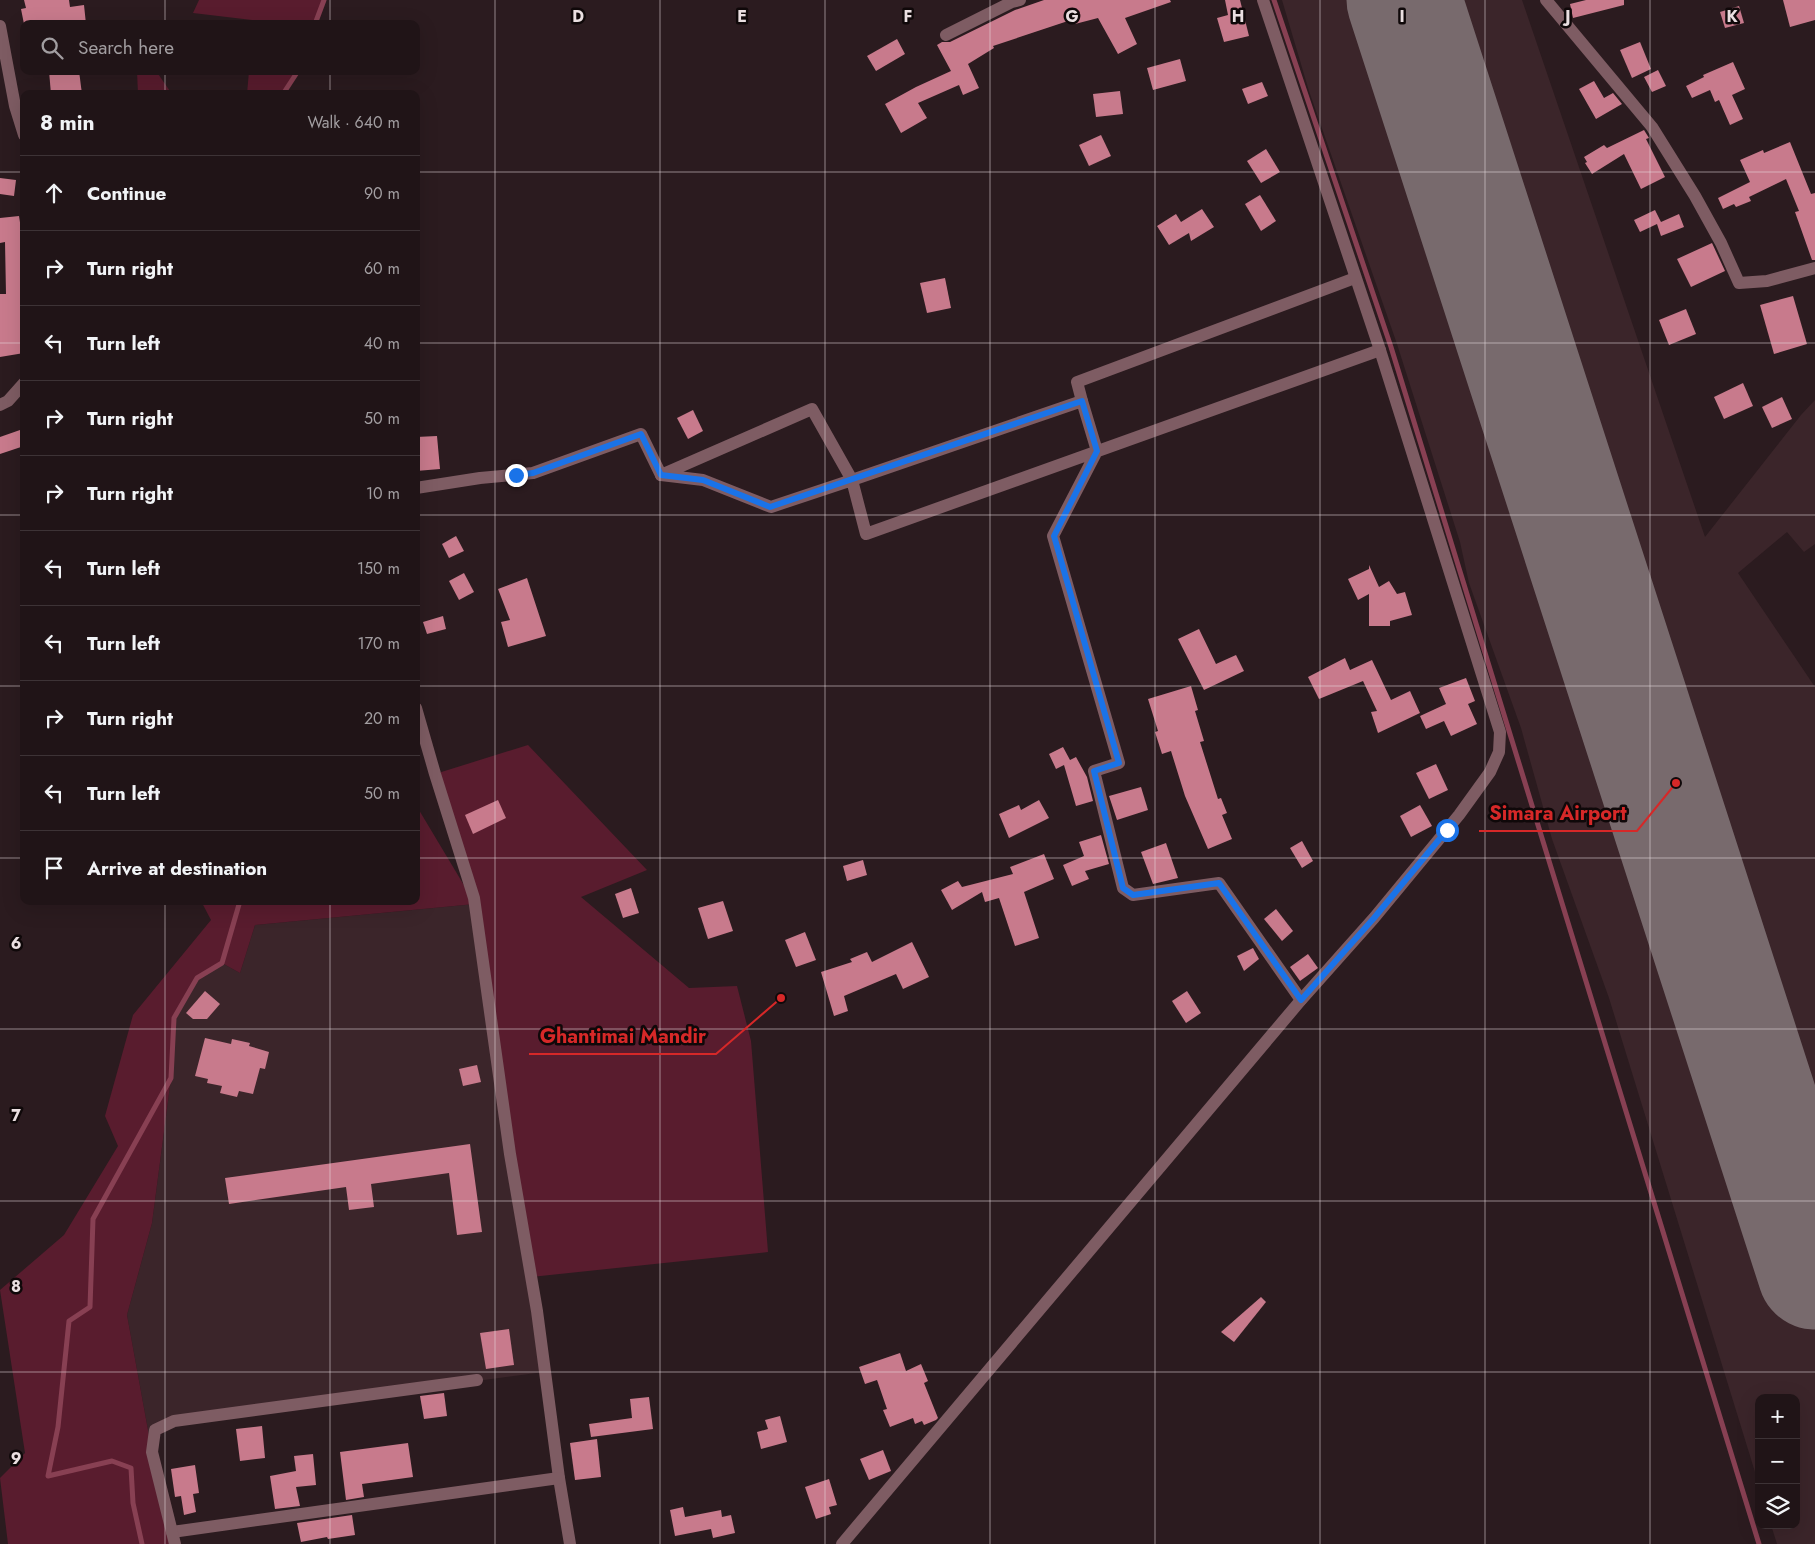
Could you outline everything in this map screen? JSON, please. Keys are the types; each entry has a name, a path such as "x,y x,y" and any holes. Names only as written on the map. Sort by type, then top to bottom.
{"street":[{"path":"946,35 1012,2 1020,0"},
{"path":"842,1544 1301,1000 1374,918 1459,815 1490,772 1499,752 1500,732 1380,350 1264,0"},
{"path":"1546,0 1652,127 1695,196 1721,243 1739,283 1768,281 1815,268"},
{"path":"0,26 15,106 20,122"},
{"path":"1301,1000 1219,883 1133,895 1123,888 1094,771 1119,763 1054,536 1097,451 1076,382 1355,278"},
{"path":"661,475 812,410 852,480 866,534 1380,350"},
{"path":"0,405 8,401 20,388"},
{"path":"661,475 703,480 770,507 1082,401"},
{"path":"420,487 480,478 533,473 641,434 661,475"},
{"path":"420,722 474,898 510,1154 537,1311 559,1478 570,1544"},
{"path":"477,1380 174,1421 155,1430 152,1452 173,1538 559,1478"}],"shaded area":[{"path":"199,0 324,0 316,20 252,20 193,13"},
{"path":"1282,0 1522,0 1705,537 1801,415 1815,400 1815,544 1804,552 1787,532 1738,573 1815,687 1815,1544 1777,1544 1772,1529 1800,1529 1800,1394 1755,1394 1755,1472 1609,998 1552,839 1521,728 1469,583 1460,542 1397,344 1309,91"},
{"path":"137,75 159,75 169,90 138,90"},
{"path":"249,75 295,75 286,90 247,90"},
{"path":"528,745 647,870 581,897 689,988 737,986 751,1041 768,1252 531,1277 475,904 255,925 240,973 222,963 197,978 174,1018 171,1078 152,1223 127,1315 152,1452 175,1544 8,1544 0,1478 25,1453 0,1290 64,1235 118,1146 105,1116 133,1015 211,920 203,905 420,905 420,812 474,902 435,774"},
{"path":"475,904 544,1372 174,1421 155,1430 152,1452 127,1315 152,1223 171,1078 174,1018 197,978 222,963 240,973 255,925"}],"building":[{"path":"24,0 69,0 70,7 84,5 86,20 23,20 21,9 26,8"},
{"path":"1044,0 1170,0 1171,2 1125,18 1137,44 1118,54 1098,18 1075,24 1074,19 993,46 994,48 968,64 979,88 963,95 959,85 918,103 927,118 901,133 885,104 951,71 937,45 942,42 950,42 1015,10"},
{"path":"1225,0 1240,0 1249,36 1224,42 1217,18 1228,15"},
{"path":"1586,0 1624,0 1624,5 1573,18 1570,4"},
{"path":"1783,0 1815,0 1815,20 1790,27"},
{"path":"1739,6 1744,23 1725,28 1720,12"},
{"path":"897,39 905,54 876,71 867,56"},
{"path":"1640,42 1651,69 1632,78 1620,50"},
{"path":"1180,59 1186,81 1153,90 1147,68"},
{"path":"1733,62 1745,89 1732,95 1743,119 1730,125 1719,100 1715,102 1710,90 1692,98 1686,86 1704,77 1703,75"},
{"path":"1658,70 1666,86 1652,92 1644,77"},
{"path":"49,75 80,75 81,90 51,90"},
{"path":"1594,81 1604,98 1613,93 1622,104 1596,119 1579,89"},
{"path":"1262,82 1268,96 1248,104 1242,89"},
{"path":"1120,91 1123,114 1096,117 1093,94"},
{"path":"1644,130 1649,138 1646,139 1665,177 1641,189 1624,154 1592,174 1585,163 1587,162 1584,157 1604,145 1607,148"},
{"path":"1101,135 1111,156 1089,166 1079,145"},
{"path":"1790,142 1811,194 1815,193 1815,260 1812,260 1795,212 1799,211 1786,179 1749,197 1751,201 1736,207 1734,204 1723,209 1718,198 1750,182 1740,160 1763,150 1764,153"},
{"path":"1266,149 1280,172 1261,183 1247,161"},
{"path":"0,178 16,180 14,196 0,194"},
{"path":"1260,195 1276,221 1261,231 1245,204"},
{"path":"1202,209 1214,227 1191,241 1189,233 1169,245 1157,226 1176,214 1181,222"},
{"path":"1655,210 1661,222 1679,214 1684,227 1661,236 1657,224 1640,232 1634,220"},
{"path":"19,216 20,222 20,354 0,357 0,294 6,294 5,242 0,243 0,218"},
{"path":"1712,243 1725,271 1691,287 1677,259"},
{"path":"945,278 951,308 927,313 920,283"},
{"path":"1793,296 1807,344 1774,354 1760,305"},
{"path":"1686,309 1696,334 1669,345 1659,320"},
{"path":"1743,383 1753,406 1724,419 1714,397"},
{"path":"1782,397 1792,419 1772,428 1762,407"},
{"path":"693,410 703,431 688,439 677,418"},
{"path":"20,430 20,447 0,454 0,437"},
{"path":"437,436 440,469 420,471 420,437"},
{"path":"456,536 464,551 449,558 442,544"},
{"path":"1369,565 1379,587 1389,581 1397,594 1405,592 1412,615 1390,621 1390,626 1369,626 1369,594 1358,600 1348,579 1369,569"},
{"path":"464,573 474,592 459,600 449,581"},
{"path":"527,578 546,636 508,647 501,622 510,620 498,589"},
{"path":"443,616 446,629 427,634 423,622"},
{"path":"1199,629 1216,664 1236,655 1244,671 1204,690 1178,639"},
{"path":"1345,658 1350,670 1372,660 1391,700 1410,691 1420,713 1378,733 1371,712 1377,711 1363,681 1319,699 1308,677"},
{"path":"1466,678 1475,701 1468,704 1477,724 1451,736 1444,721 1426,729 1420,716 1446,704 1439,688"},
{"path":"1191,686 1198,710 1195,711 1204,741 1200,742 1218,799 1221,798 1227,813 1222,815 1232,839 1208,849 1185,796 1171,751 1162,754 1155,732 1158,731 1148,699"},
{"path":"1063,747 1070,760 1076,757 1087,777 1093,801 1076,806 1064,765 1056,769 1049,754"},
{"path":"1436,764 1448,790 1429,799 1416,773"},
{"path":"1141,787 1148,810 1117,820 1109,796"},
{"path":"498,800 506,818 473,834 465,815"},
{"path":"1039,800 1049,818 1009,838 999,814 1019,805 1021,810"},
{"path":"1420,805 1432,826 1411,837 1400,816"},
{"path":"1101,835 1109,864 1085,871 1089,879 1072,886 1063,865 1084,856 1079,842"},
{"path":"1302,841 1313,861 1302,868 1290,848"},
{"path":"1166,843 1178,878 1153,884 1141,852"},
{"path":"1044,854 1054,879 1024,892 1039,938 1015,946 999,898 985,902 982,892 952,910 941,890 958,881 962,887 1013,874 1010,867"},
{"path":"863,860 867,875 847,881 843,866"},
{"path":"631,888 639,913 623,918 615,894"},
{"path":"723,901 733,931 708,939 698,908"},
{"path":"1276,909 1293,931 1282,941 1264,919"},
{"path":"805,932 816,960 796,967 785,940"},
{"path":"912,942 929,977 903,989 896,974 844,996 848,1011 834,1016 821,972 852,962 850,959 867,952 872,962"},
{"path":"1253,948 1259,959 1244,971 1237,956"},
{"path":"1308,954 1318,968 1300,981 1290,967"},
{"path":"205,991 220,1004 207,1019 193,1019 186,1013"},
{"path":"1187,991 1201,1013 1186,1023 1172,1001"},
{"path":"205,1038 231,1044 232,1039 250,1043 249,1046 269,1052 265,1069 260,1068 253,1094 239,1091 237,1097 220,1093 222,1086 207,1083 208,1079 195,1076"},
{"path":"477,1065 481,1082 463,1086 459,1069"},
{"path":"470,1144 482,1232 457,1235 449,1173 371,1184 374,1207 349,1210 346,1187 229,1204 225,1178"},
{"path":"1261,1297 1266,1302 1234,1342 1221,1332"},
{"path":"509,1329 514,1365 486,1369 480,1333"},
{"path":"900,1353 906,1371 921,1364 928,1381 924,1383 938,1418 936,1420 924,1425 922,1421 915,1424 913,1418 890,1427 883,1410 887,1409 877,1380 865,1384 859,1367"},
{"path":"444,1393 447,1416 424,1419 420,1396"},
{"path":"649,1397 653,1429 591,1437 589,1424 632,1418 630,1399"},
{"path":"780,1416 787,1442 761,1449 757,1432 768,1429 765,1420"},
{"path":"262,1426 265,1458 240,1461 236,1429"},
{"path":"597,1439 601,1477 575,1480 570,1443"},
{"path":"408,1443 413,1477 362,1484 364,1497 346,1500 340,1452"},
{"path":"883,1450 891,1471 869,1480 860,1459"},
{"path":"313,1454 316,1485 296,1487 300,1506 275,1509 270,1476 296,1471 294,1456"},
{"path":"195,1465 199,1493 193,1494 196,1512 184,1515 181,1496 175,1497 171,1469"},
{"path":"829,1479 837,1505 829,1507 831,1514 816,1519 805,1487"},
{"path":"683,1507 685,1517 721,1510 722,1517 731,1515 735,1533 713,1538 711,1529 675,1536 670,1510"},
{"path":"352,1515 355,1535 328,1539 327,1537 301,1542 297,1523"}],"waterway":[{"path":"316,20 324,0"},
{"path":"1274,0 1391,347 1759,1544"},
{"path":"286,90 295,75"},
{"path":"142,1544 133,1503 131,1468 112,1461 48,1476 58,1427 69,1321 90,1307 93,1219 171,1078 174,1018 197,978 222,963 239,905"}],"taxiway":[{"path":"1760,1101 1793,1119 1815,1119"},
{"path":"1778,1157 1792,1134 1807,1121"}],"runway":[{"path":"1404,0 1815,1272"}],"place":[{"name":"Simara Airport","path":"1676,783"},
{"name":"Ghantimai Mandir","path":"781,998"}],"route":[{"path":"516,475 533,473 641,434 661,475 703,480 770,507 1082,401 1097,451 1054,536 1119,763 1094,771 1123,888 1133,895 1219,883 1301,1000 1374,918 1447,830"}]}
